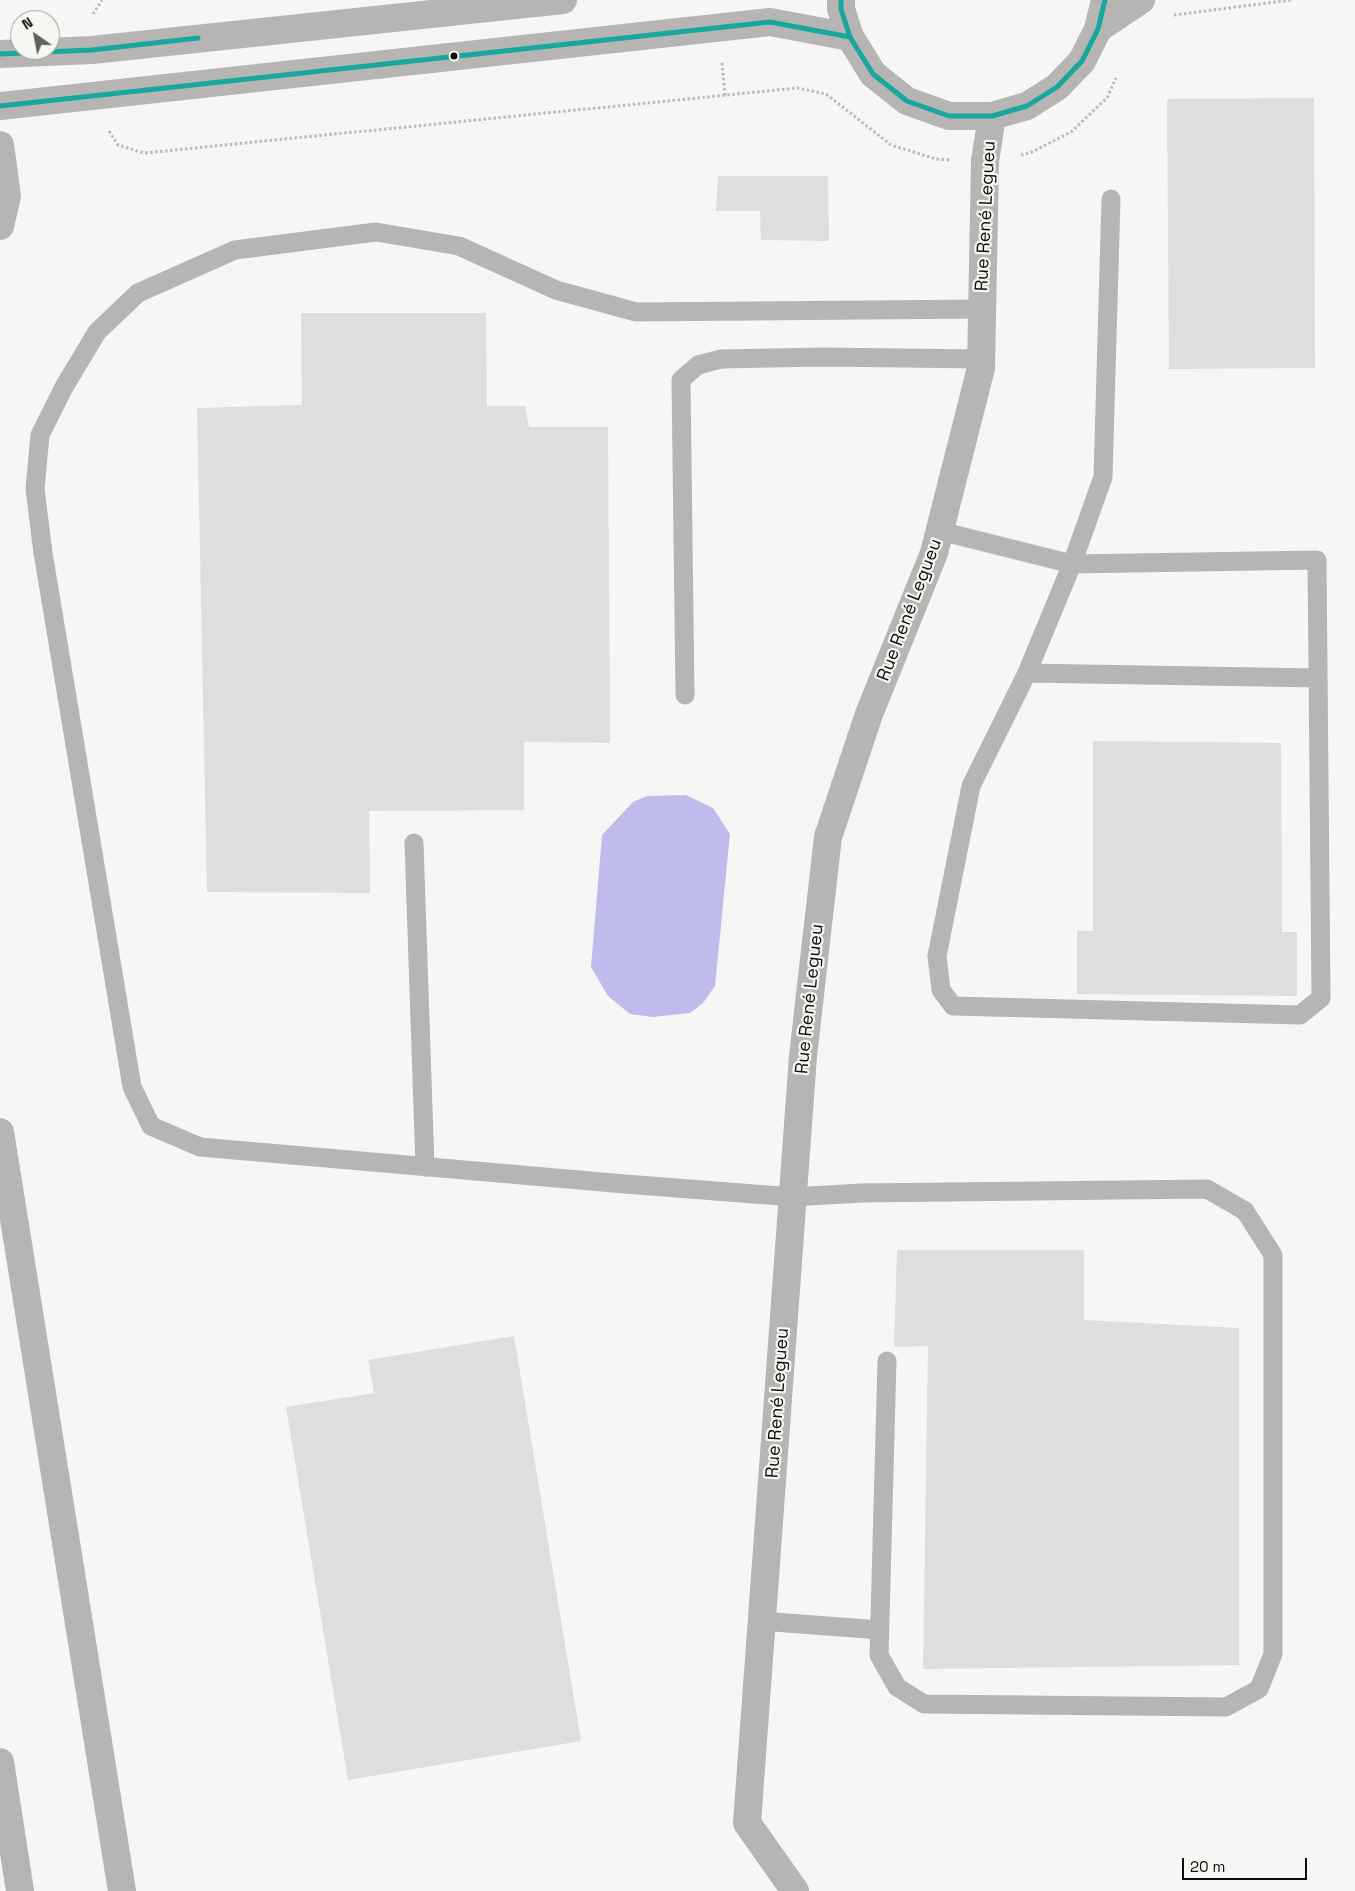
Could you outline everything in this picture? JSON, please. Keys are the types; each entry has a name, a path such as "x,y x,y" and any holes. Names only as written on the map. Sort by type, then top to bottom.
{"highway":[{"path":"0,1762 20,1891"}],"street":[{"path":"0,54 92,50 563,0"},
{"path":"841,0 841,9 850,37 873,74 907,101 948,116 992,116 1027,106 1057,88 1082,61 1098,29 1104,0"},
{"path":"1098,29 1141,0"},
{"path":"0,106 770,22 850,37"},
{"name":"Rue René Legueu","path":"795,1891 747,1823 803,1056 828,837 869,714 934,553 981,368 985,161 992,116"},
{"path":"0,145 7,196 0,226"},
{"path":"0,1132 122,1891"}],"lane":[{"path":"940,531 1072,564 1316,560 1321,998 1300,1015 953,1006 941,990 937,956 971,786 1027,672 1072,564 1103,477 1111,199"},
{"path":"887,1361 879,1655 897,1687 924,1704 1226,1707 1260,1689 1274,1654 1273,1255 1245,1211 1206,1189 861,1193 793,1196 200,1147 151,1126 132,1087 43,553 35,489 40,436 64,387 97,332 138,293 235,250 376,232 459,246 556,290 636,312 982,309"},
{"path":"685,695 682,380 698,365 721,359 822,357 981,359"},
{"path":"1027,672 1318,678"},
{"path":"414,843 425,1167"},
{"path":"761,1621 880,1630"}],"path":[{"path":"1167,18 1175,14 1291,0"},
{"path":"108,130 118,145 144,153 798,88 826,94 891,145 936,159 985,161 1030,154 1071,132 1106,98 1120,72"}],"shaded area":[{"path":"686,795 713,808 730,834 715,986 703,1003 690,1013 653,1017 630,1014 608,996 591,967 602,835 633,802 647,796"}],"building":[{"path":"1314,98 1315,368 1169,369 1167,99"},
{"path":"718,176 828,176 829,241 761,240 760,211 716,211"},
{"path":"301,313 486,313 487,406 525,406 529,427 608,427 610,743 524,742 524,810 369,811 370,893 207,892 197,408 302,405"},
{"path":"1093,741 1281,743 1282,932 1297,932 1297,996 1077,994 1077,931 1093,931"},
{"path":"897,1250 1084,1250 1084,1320 1239,1328 1239,1665 923,1669 928,1346 894,1347"},
{"path":"514,1336 581,1741 348,1780 286,1407 374,1393 368,1360"}],"transit line":[{"path":"841,0 841,9 850,37 873,74 907,101 949,116 992,116 1027,106 1057,87 1082,61 1098,29 1105,0"},
{"path":"0,106 770,22 850,37"},
{"path":"0,54 92,50 198,38"}]}
